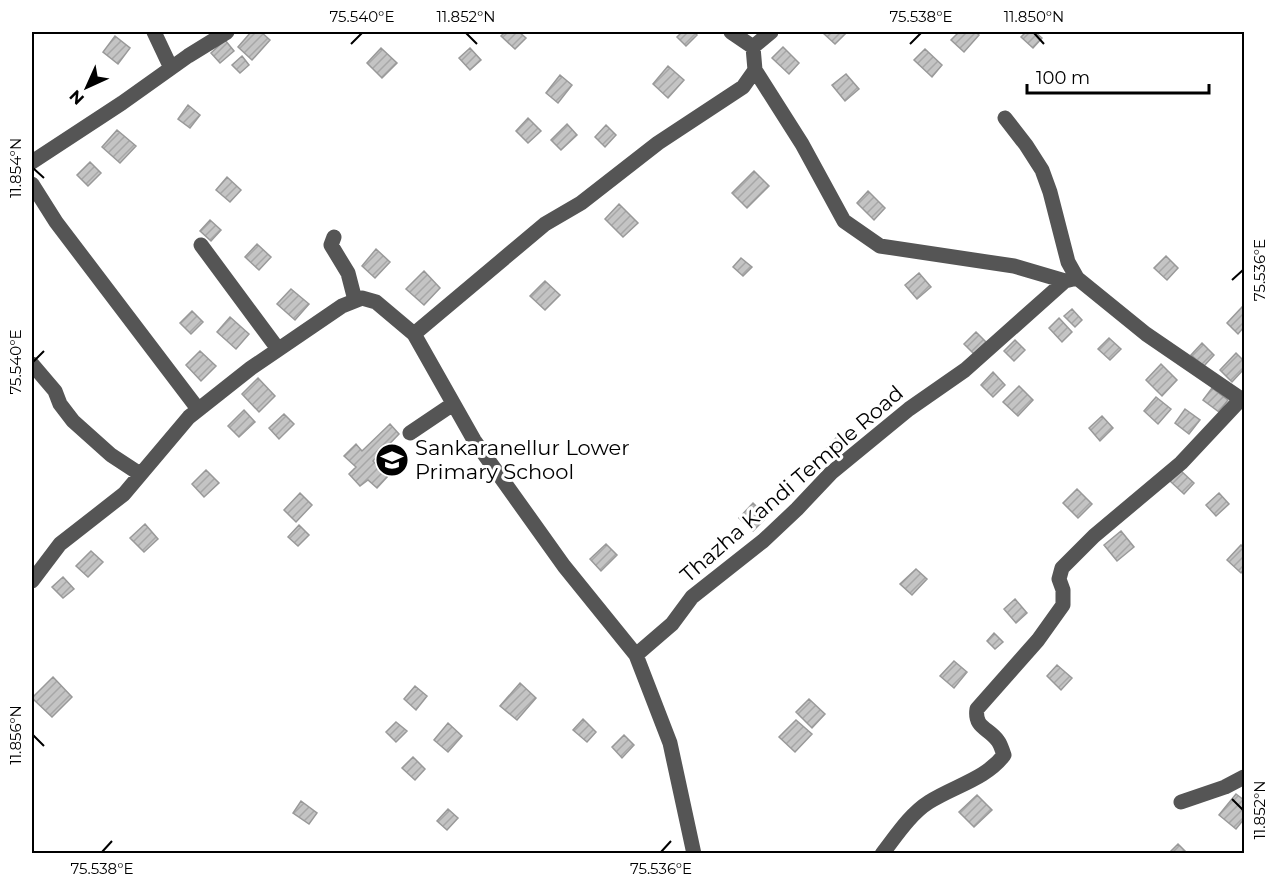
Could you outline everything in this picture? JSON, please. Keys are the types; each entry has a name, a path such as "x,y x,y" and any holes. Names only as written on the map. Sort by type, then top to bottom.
{"street":[{"path":"154,32 171,68"},
{"path":"32,162 227,32"},
{"path":"731,32 753,47"},
{"path":"753,47 771,32"},
{"path":"753,47 755,70 802,144 844,221 879,246 1014,266 1071,280 1243,400 1181,463 1094,536 1062,568 1059,579 1063,590 1063,605 1038,640 977,709 976,717 980,725 999,741 1004,755 996,765 928,803 907,822 882,854"},
{"path":"414,334 545,224 581,203 658,143 743,87 755,70"},
{"path":"1005,118 1042,170 1050,192 1071,280"},
{"path":"32,184 56,222 198,410"},
{"path":"333,237 331,245 348,273 355,300"},
{"path":"201,245 278,349"},
{"name":"Thazha Kandi Temple Road","path":"636,655 672,624 692,597 763,541 831,473 909,409 965,370 1071,280"},
{"path":"32,581 60,544 124,494 189,417 251,368 342,306 362,298 376,302 414,334 474,440 564,566 636,655 670,743 694,854"},
{"path":"32,364 55,391 60,404 73,421 111,454 140,474"},
{"path":"410,433 453,404"},
{"path":"1181,802 1225,787 1245,777"}],"building":[{"path":"251,32 261,32 270,40 252,60 238,47"},
{"path":"505,32 519,32 526,38 515,49 501,36"},
{"path":"682,32 694,32 697,35 686,46 677,37"},
{"path":"822,32 842,32 845,34 835,44"},
{"path":"959,32 976,32 979,35 964,52 951,40"},
{"path":"1026,32 1035,32 1042,38 1033,48 1021,37"},
{"path":"115,36 130,48 118,64 103,52"},
{"path":"225,40 234,51 220,63 211,53"},
{"path":"783,47 799,63 789,74 772,58"},
{"path":"381,48 397,63 382,78 367,63"},
{"path":"470,48 481,60 470,70 459,58"},
{"path":"925,49 942,65 932,77 914,60"},
{"path":"242,56 249,65 240,73 232,65"},
{"path":"668,66 684,80 668,98 653,84"},
{"path":"846,74 859,89 845,101 832,85"},
{"path":"560,75 572,85 558,103 546,93"},
{"path":"188,105 200,115 190,128 178,119"},
{"path":"528,118 541,131 528,143 516,131"},
{"path":"567,124 577,135 561,150 551,140"},
{"path":"606,125 616,135 605,147 595,137"},
{"path":"117,130 136,146 120,163 102,147"},
{"path":"90,162 101,173 88,186 77,175"},
{"path":"754,171 769,186 747,208 732,193"},
{"path":"227,177 241,190 230,202 216,190"},
{"path":"868,191 885,208 874,220 857,203"},
{"path":"619,204 638,223 623,237 605,219"},
{"path":"210,220 221,230 211,241 200,231"},
{"path":"257,244 271,257 259,270 245,257"},
{"path":"376,249 390,262 375,278 362,266"},
{"path":"1166,256 1178,268 1167,280 1154,268"},
{"path":"741,258 752,267 743,276 733,267"},
{"path":"424,271 440,288 424,305 406,289"},
{"path":"919,273 931,287 917,299 905,285"},
{"path":"545,281 560,295 545,310 530,296"},
{"path":"291,289 309,304 295,320 277,304"},
{"path":"1244,305 1244,327 1238,334 1227,323"},
{"path":"1072,309 1082,320 1075,327 1064,316"},
{"path":"192,311 203,322 191,334 180,323"},
{"path":"230,317 249,334 236,349 217,332"},
{"path":"1059,318 1072,332 1062,342 1049,328"},
{"path":"976,332 986,342 974,354 964,344"},
{"path":"1109,338 1121,349 1110,360 1098,349"},
{"path":"1015,340 1025,350 1014,361 1004,351"},
{"path":"1202,343 1214,355 1204,366 1191,355"},
{"path":"200,351 216,366 201,381 186,365"},
{"path":"1236,353 1244,361 1244,369 1232,382 1220,370"},
{"path":"1161,364 1177,380 1162,396 1146,380"},
{"path":"993,372 1005,385 993,397 981,385"},
{"path":"258,378 275,396 259,412 242,394"},
{"path":"1019,386 1033,400 1018,416 1003,402"},
{"path":"1212,388 1228,400 1219,412 1203,400"},
{"path":"1156,397 1171,409 1158,424 1144,411"},
{"path":"1185,409 1200,420 1189,434 1175,423"},
{"path":"244,410 255,422 239,437 228,426"},
{"path":"284,414 294,424 279,439 269,428"},
{"path":"1102,416 1113,428 1100,441 1089,428"},
{"path":"390,424 399,434 373,461 388,476 377,488 368,480 360,486 349,474 356,467 344,456 356,444 362,451"},
{"path":"836,438 844,446 832,459 824,451"},
{"path":"206,470 219,483 204,497 192,484"},
{"path":"1180,470 1194,483 1184,494 1170,481"},
{"path":"1077,489 1092,504 1078,518 1063,503"},
{"path":"300,493 312,505 296,522 284,510"},
{"path":"1219,493 1229,504 1216,516 1206,505"},
{"path":"753,503 767,517 753,531 739,518"},
{"path":"145,524 158,539 144,552 130,538"},
{"path":"299,525 309,535 298,546 288,537"},
{"path":"1121,531 1134,547 1117,561 1104,545"},
{"path":"606,544 617,555 601,571 590,559"},
{"path":"1241,545 1244,549 1244,569 1241,573 1227,560"},
{"path":"91,551 103,562 88,577 76,566"},
{"path":"916,569 927,579 912,595 900,584"},
{"path":"63,577 74,589 63,598 52,587"},
{"path":"1015,599 1027,613 1016,623 1004,609"},
{"path":"994,633 1003,642 995,649 987,641"},
{"path":"954,661 967,672 954,688 940,676"},
{"path":"1057,665 1072,678 1061,690 1047,676"},
{"path":"53,677 72,697 52,717 32,698"},
{"path":"520,683 536,698 517,720 500,706"},
{"path":"415,686 427,696 416,710 404,699"},
{"path":"809,699 825,714 812,728 796,712"},
{"path":"583,719 596,732 587,742 573,730"},
{"path":"796,720 812,734 795,752 779,737"},
{"path":"396,722 407,731 396,742 386,732"},
{"path":"448,723 462,736 448,752 434,740"},
{"path":"624,735 634,745 622,758 612,747"},
{"path":"413,757 425,769 415,780 402,768"},
{"path":"1236,794 1244,800 1244,819 1236,829 1219,815"},
{"path":"977,795 992,810 974,827 959,812"},
{"path":"301,801 317,813 309,824 293,813"},
{"path":"448,809 458,818 447,830 437,821"},
{"path":"1178,844 1188,854 1168,854"}],"place":[{"name":"Sankaranellur Lower Primary School","path":"392,460"}]}
